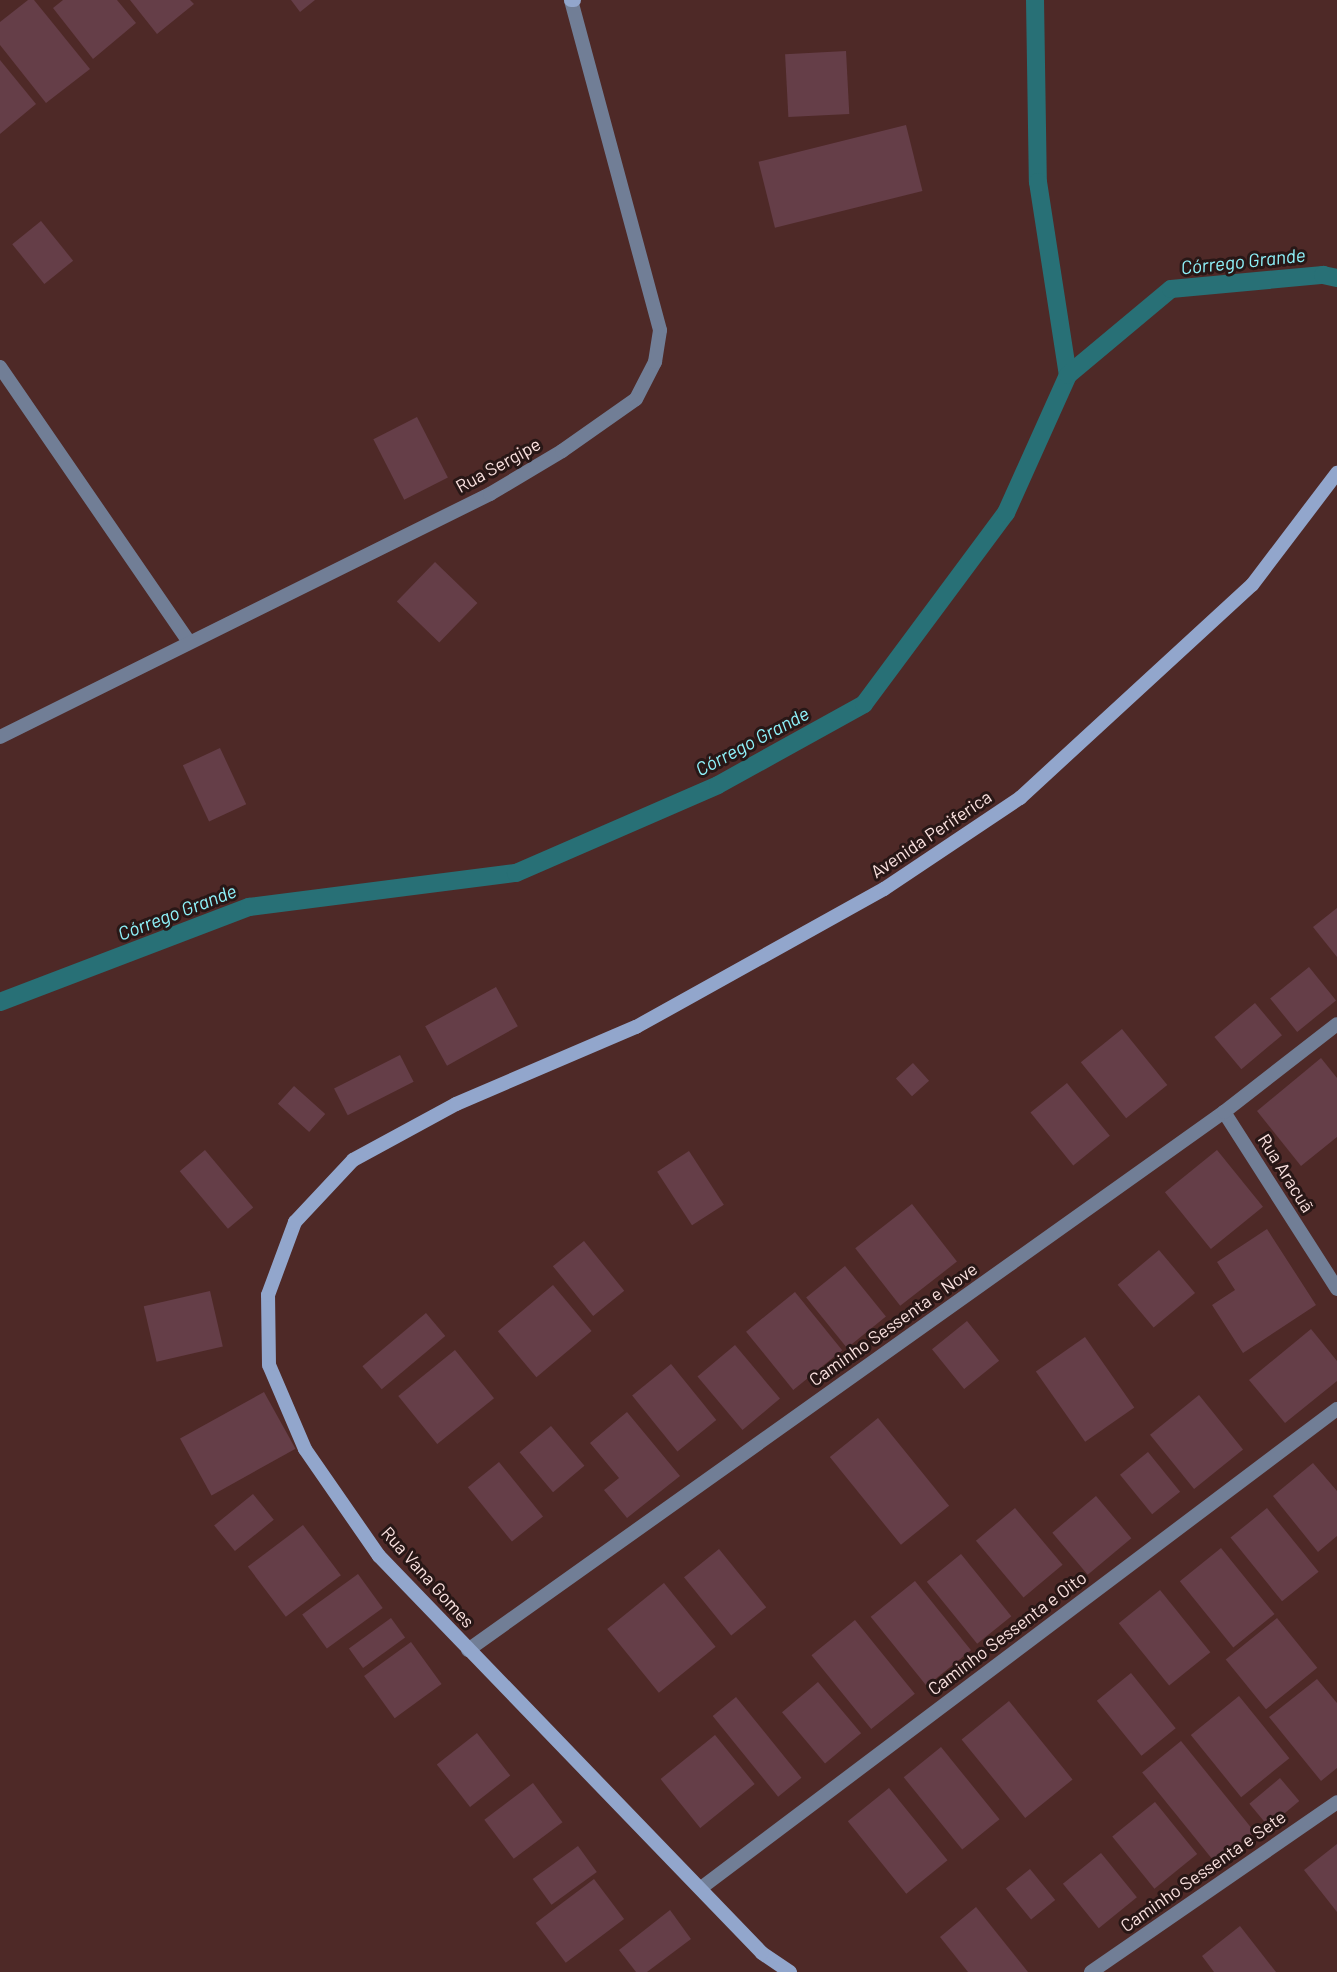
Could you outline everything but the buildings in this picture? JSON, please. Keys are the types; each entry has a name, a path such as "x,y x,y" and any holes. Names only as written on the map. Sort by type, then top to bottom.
{"street":[{"name":"Rua Sergipe","path":"0,737 490,494 562,451 636,399 655,362 660,330 572,0"},
{"path":"0,367 189,642"},
{"name":"Avenida Periferica","path":"456,1104 636,1027 884,889 1020,798 1252,585 1337,473"},
{"name":"Caminho Sessenta e Nove","path":"468,1650 1224,1112 1337,1024"},
{"name":"Rua Vana Gomes","path":"456,1104 354,1160 295,1222 268,1295 269,1365 304,1449 379,1556 762,1953 790,1972"},
{"name":"Rua Aracuã","path":"1224,1112 1337,1289"},
{"name":"Caminho Sessenta e Oito","path":"701,1888 1337,1409"},
{"name":"Caminho Sessenta e Sete","path":"1091,1972 1337,1801"}],"waterway":[{"path":"1035,0 1038,182 1068,375"},
{"name":"Córrego Grande","path":"0,1002 249,907 516,873 718,785 864,704 1006,513 1068,375 1171,289 1323,275 1337,278"}]}
